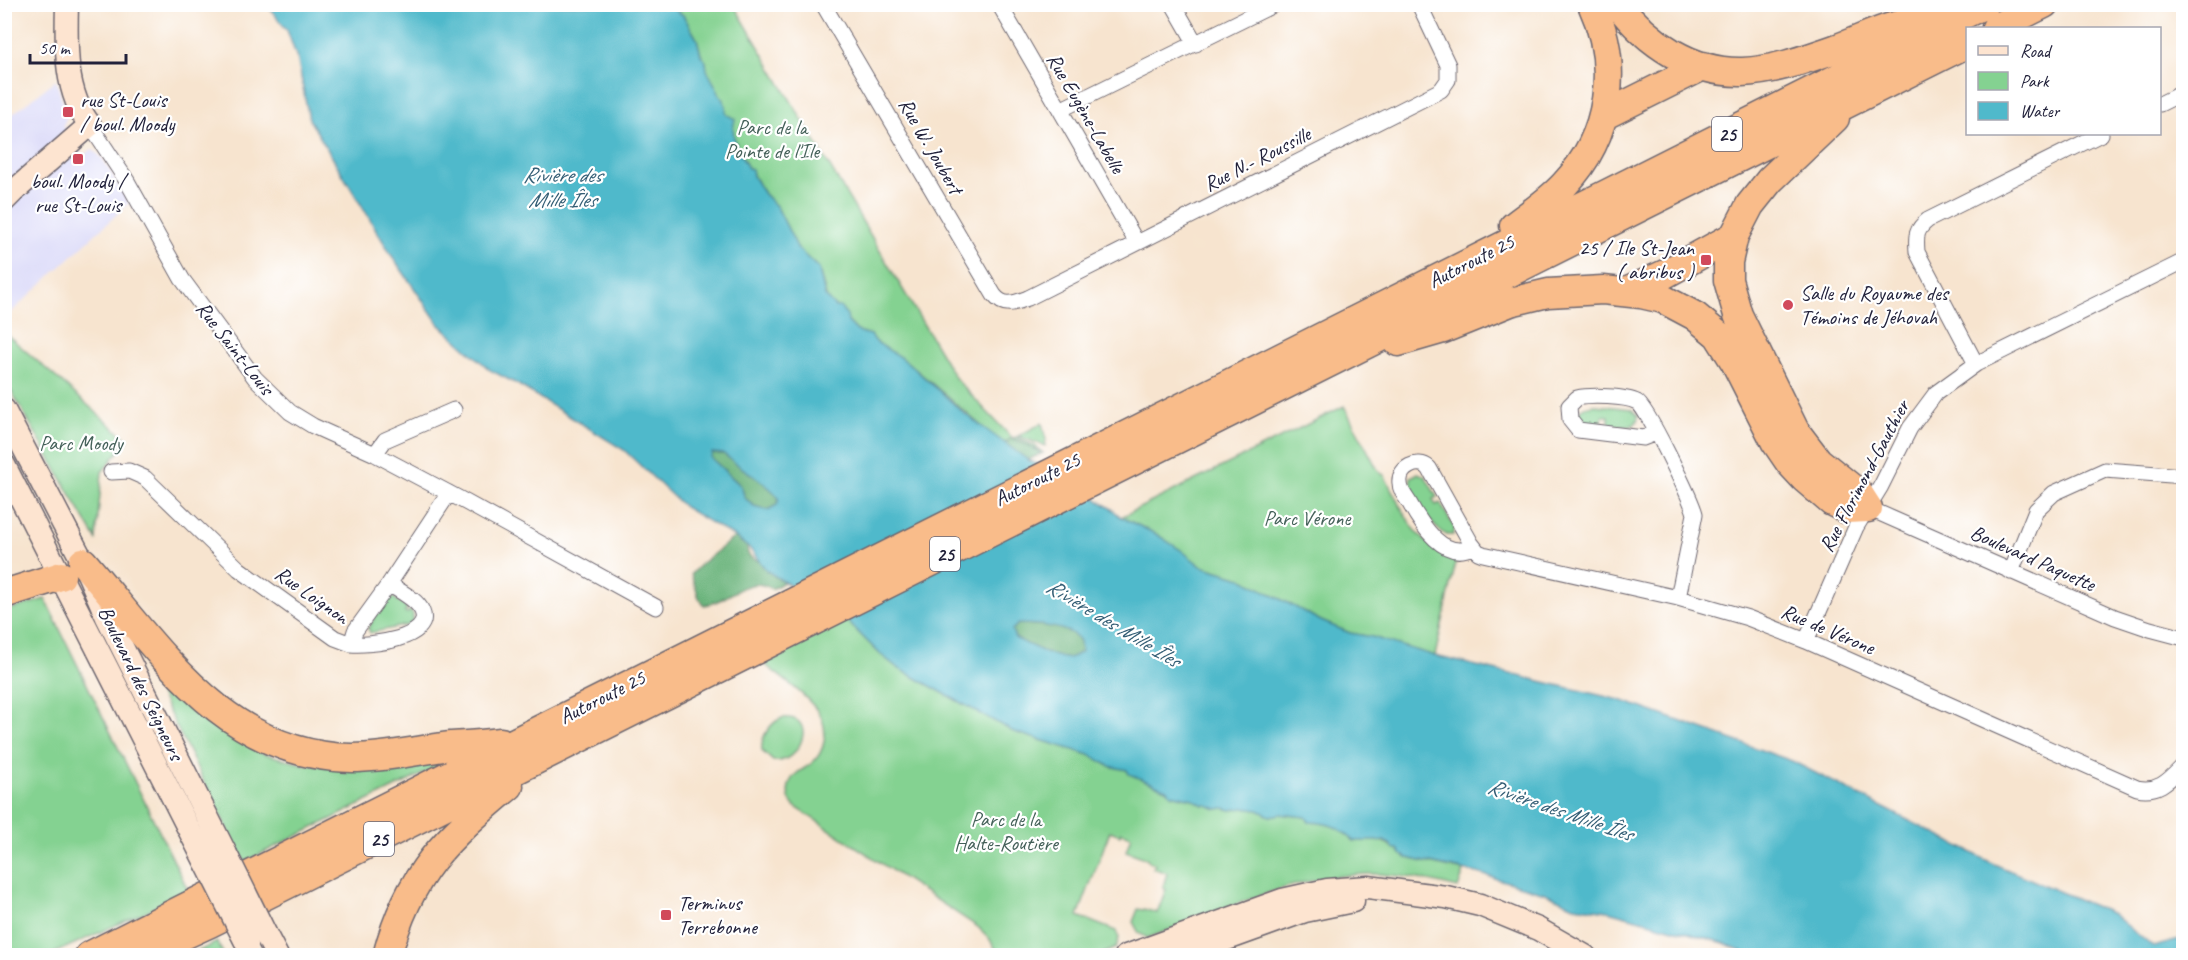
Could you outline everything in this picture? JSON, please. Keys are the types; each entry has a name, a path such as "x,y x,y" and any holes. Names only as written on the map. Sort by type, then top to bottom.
{"highway":[{"path":"1468,263 1565,184 1588,153 1603,116 1607,93 1608,55 1603,30 1592,4"},
{"path":"1618,4 1630,19 1670,52 1702,66 1741,72 1782,65 1836,49 1894,26 1979,4"},
{"name":"Autoroute 25","path":"89,956 1985,4"},
{"path":"1998,27 2044,4"},
{"name":"Autoroute 25","path":"138,956 210,923 1966,44"},
{"path":"1603,116 1702,66"},
{"path":"1854,100 1762,189 1745,212 1734,236 1727,271 1731,297 1744,329 1795,431 1811,453 1859,494 1868,508"},
{"path":"1626,292 1665,274 1734,236"},
{"path":"1335,360 1443,329 1503,305 1530,297 1573,290 1626,292 1655,297 1673,303 1710,328 1732,356 1768,429 1797,470 1824,496 1846,509 1868,508"},
{"path":"4,594 72,569 188,684 223,714 264,737 307,752 350,758 398,756 449,747 515,741"},
{"path":"387,956 412,890 437,851 465,823 547,754"},
{"path":"173,956 210,923"}],"main road":[{"name":"Rue Saint-Louis","path":"67,4 67,48 72,84 79,108 90,125"},
{"path":"8,196 90,125"},
{"name":"Boulevard des Seigneurs","path":"4,410 72,569"},
{"name":"Boulevard des Seigneurs","path":"4,465 72,569 107,617 256,945 277,956"},
{"path":"1132,955 1263,906 1303,894 1368,887 1446,897 1490,909 1538,929 1585,956"},
{"path":"1180,956 1305,911 1411,892"}],"street":[{"name":"Rue W. Joubert","path":"823,4 994,296 1006,304"},
{"name":"Rue Eugène-Labelle","path":"999,4 1137,243"},
{"path":"1173,4 1196,44"},
{"path":"1060,110 1275,4"},
{"name":"Rue N.- Roussille","path":"1006,304 1028,298 1441,90 1448,80 1448,65 1419,4"},
{"path":"2161,104 2184,92"},
{"name":"Rue Saint-Louis","path":"90,125 127,181 182,279 260,384 300,419 375,454 449,493 656,607"},
{"path":"1976,364 1917,252 1915,236 1918,230 1928,220 2099,135"},
{"name":"Rue Florimond-Gauthier","path":"1806,641 1857,527 1909,429 1922,409 1942,387 1976,364 2184,261"},
{"path":"1656,433 1643,438 1578,430 1570,420 1569,406 1574,400 1582,397 1634,401 1642,406 1656,433 1690,501 1695,514 1678,598"},
{"path":"375,454 385,440 454,410"},
{"name":"Rue de Vérone","path":"1473,546 1460,550 1449,547 1430,535 1401,488 1400,478 1404,470 1418,463 1429,468 1473,546 1478,552 1488,556 1678,598 1748,618 1806,641 2144,790 2153,790 2167,782 2184,765"},
{"path":"2011,572 2036,510 2054,493 2105,470 2184,476"},
{"name":"Rue Loignon","path":"111,472 129,471 145,478 239,569 335,638 351,644 355,631 449,493"},
{"name":"Boulevard Paquette","path":"1868,508 2115,617 2184,638"},
{"path":"351,644 402,637 420,628 423,617 419,607 389,584"}],"shaded area":[{"path":"56,80 67,116 63,126 83,156 92,149 102,158 129,203 5,318 5,120"}],"green space":[{"name":"Parc de la Pointe de l'Ile","path":"672,5 734,5 956,379 1012,438 1004,444 993,436 906,361 876,342 871,335 857,331 827,299 819,269 798,249 777,207 764,194 752,169 748,168 739,151 725,114 726,106 706,70 706,62 701,55 697,39 683,15"},
{"name":"Parc Moody","path":"4,332 128,440 102,472 96,539 5,380"},
{"path":"1596,405 1632,409 1638,415 1637,420 1635,424 1628,427 1609,424 1609,416 1602,416 1602,424 1589,424 1581,421 1578,414 1581,409"},
{"name":"Parc Vérone","path":"1344,406 1379,472 1384,475 1412,526 1430,545 1457,558 1435,656 1372,637 1350,633 1321,621 1241,578 1201,566 1156,534 1121,517"},
{"path":"1042,423 1046,439 1045,446 1018,436"},
{"path":"1016,437 1035,446 1043,453 1012,438"},
{"path":"1012,438 1043,453 1028,460 1004,444"},
{"path":"712,453 724,454 766,485 779,498 777,505 768,510 754,506 745,498 741,486 711,458"},
{"path":"1418,473 1425,476 1437,497 1433,499 1436,505 1440,503 1455,529 1453,535 1446,535 1439,530 1418,503 1411,484 1411,477"},
{"path":"735,537 747,547 748,554 752,558 784,582 772,589 754,584 704,605 699,598 691,574"},
{"path":"391,598 407,608 405,612 408,613 410,610 413,614 413,621 408,625 370,633 368,628 381,607"},
{"path":"45,599 189,892 50,955 5,956 5,611"},
{"name":"Parc de la Halte-Routière","path":"846,620 880,654 898,668 1014,732 1090,755 1109,766 1127,770 1129,774 1166,789 1171,794 1193,799 1216,809 1243,808 1258,810 1270,816 1280,814 1306,817 1309,822 1328,824 1338,829 1354,841 1386,843 1398,849 1407,858 1464,871 1458,888 1401,876 1367,874 1338,876 1310,881 1255,897 1147,938 1139,933 1133,922 1138,909 1157,913 1166,889 1163,887 1167,873 1153,868 1155,864 1148,859 1126,851 1131,836 1110,831 1078,916 1116,931 1119,938 1116,948 1100,955 999,955 989,938 978,927 794,806 789,798 788,790 793,777 812,763 820,753 825,735 823,723 810,702 763,663"},
{"path":"1018,624 1052,627 1069,632 1080,641 1082,651 1067,658 1046,653 1015,638 1012,630"},
{"path":"132,638 231,734 262,753 306,765 451,760 244,862"},
{"path":"782,718 794,719 800,724 803,731 802,740 791,755 783,760 773,761 762,751 764,736 770,727"},
{"path":"217,942 224,955 191,955"}],"water":[{"name":"Rivière des Mille Îles","path":"267,5 672,5 683,15 697,39 707,70 726,106 726,114 735,119 733,132 741,156 748,168 752,169 753,176 764,194 777,207 798,249 819,269 825,296 835,307 840,307 847,316 848,322 857,331 871,335 876,342 906,361 965,414 1028,460 1053,471 1121,517 1156,534 1201,566 1241,578 1321,621 1350,633 1372,637 1435,656 1620,700 1792,761 1994,864 2113,914 2153,947 2183,939 2183,955 1751,955 1724,943 1608,911 1574,906 1545,893 1477,873 1407,858 1398,849 1394,849 1384,841 1354,841 1328,824 1309,822 1306,817 1280,814 1270,816 1258,810 1217,809 1203,805 1193,799 1171,794 1166,789 1129,774 1127,770 1109,766 1090,755 1014,732 898,668 880,654 846,620 767,571 750,549 735,537 684,507 624,450 517,384 490,370 439,324 392,256 309,119 298,61 287,30","holes":["712,453 724,454 766,485 779,498 777,505 768,510 754,506 745,498 741,486 711,458","1018,624 1052,627 1069,632 1080,641 1082,651 1067,658 1046,653 1015,638 1012,630"]}],"place":[{"name":"rue St-Louis / boul. Moody","path":"68,112"},
{"name":"boul. Moody / rue St-Louis","path":"78,159"},
{"name":"25 / Ile St-Jean ( abribus )","path":"1706,260"},
{"name":"Salle du Royaume des Témoins de Jéhovah","path":"1788,305"},
{"name":"Terminus Terrebonne","path":"666,915"}]}
